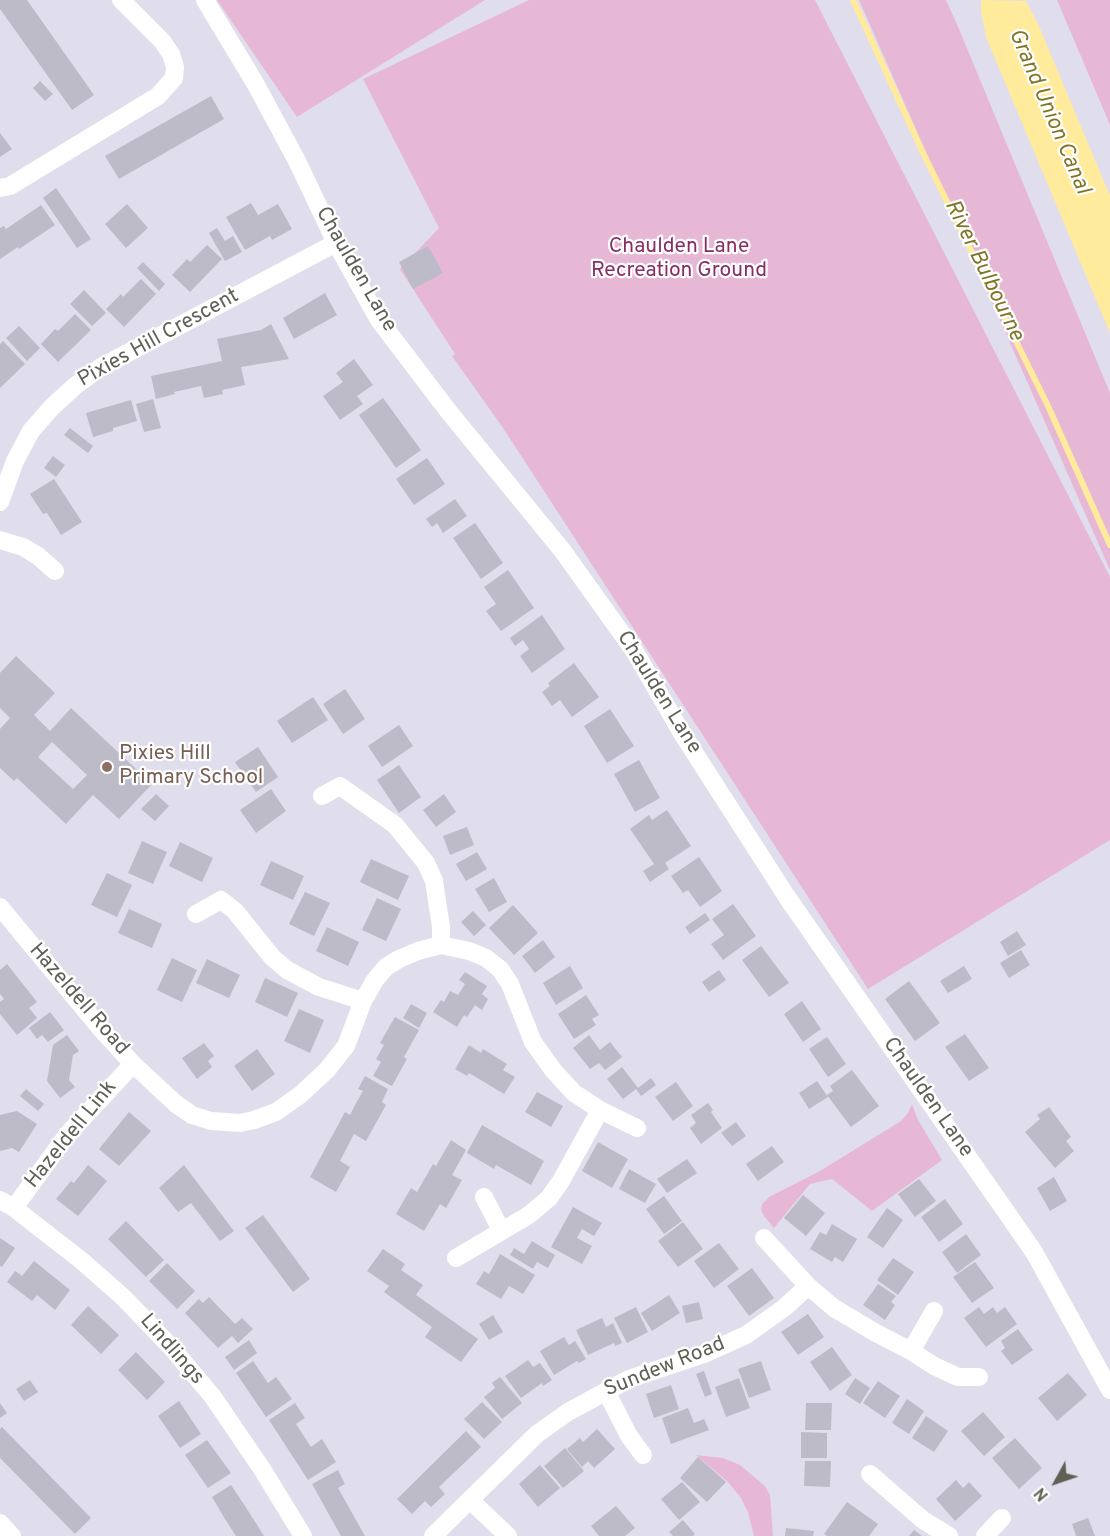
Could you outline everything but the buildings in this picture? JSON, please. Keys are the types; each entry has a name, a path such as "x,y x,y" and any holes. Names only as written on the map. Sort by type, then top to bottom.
{"street":[{"path":"0,188 10,186 158,96 174,78 175,67 171,54 162,41 121,0"},
{"name":"Chaulden Lane","path":"205,0 255,83 297,161 336,243 379,320 449,412 562,550 635,652 683,735 787,897 1034,1252 1110,1390"},
{"name":"Pixies Hill Crescent","path":"0,502 15,461 31,431 75,386 101,367 336,243"},
{"path":"0,540 23,547 39,556 55,571"},
{"path":"322,796 340,786 395,825 426,863 434,881 441,927 441,945 470,951 486,958 500,969 510,984 533,1042 553,1070 574,1093 600,1110 637,1128"},
{"path":"196,914 221,900 234,911 272,957 287,970 319,987 363,1001"},
{"name":"Hazeldell Road","path":"0,907 133,1064 176,1104 192,1115 211,1121 240,1123 254,1120 276,1112 300,1095 327,1070 346,1046 363,1001 375,980 386,967 418,951 441,945"},
{"name":"Hazeldell Link","path":"7,1204 133,1064"},
{"path":"456,1257 529,1215 549,1198 561,1181 600,1110"},
{"path":"484,1197 501,1230"},
{"name":"Lindlings","path":"7,1204 82,1261 124,1298 171,1347 213,1397 262,1469 303,1536"},
{"path":"764,1238 808,1286 834,1308 934,1366 958,1377 979,1377"},
{"name":"Sundew Road","path":"433,1536 537,1434 568,1412 629,1379 704,1354 746,1335 784,1308 808,1286"},
{"path":"911,1351 934,1311"},
{"path":"606,1391 629,1436 643,1455"},
{"path":"870,1474 923,1520 949,1536"},
{"path":"470,1500 508,1536"},
{"path":"985,1536 1002,1518"},
{"path":"0,1523 12,1536"}],"green space":[{"path":"217,0 485,0 297,117"},
{"name":"Chaulden Lane Recreation Ground","path":"529,0 815,0 1110,577 1110,840 868,989 503,428 452,356 455,354 400,269 439,228 363,79"},
{"path":"859,0 946,0 959,29 1110,393 1110,570"},
{"path":"1057,0 1110,0 1110,125"},
{"path":"912,1104 918,1120 942,1160 872,1211 832,1179 810,1184 774,1228 764,1216 761,1210 762,1204 769,1197 820,1171 901,1121"},
{"path":"696,1455 723,1458 740,1465 765,1486 770,1495 773,1536 754,1536 748,1512 741,1498 728,1482"}],"water":[{"name":"Grand Union Canal","path":"981,0 1026,1 1038,24 1110,196 1110,333 986,37"}],"waterway":[{"name":"River Bulbourne","path":"853,0 924,155 1048,406 1110,545"}],"place":[{"name":"Pixies Hill Primary School","path":"107,767"}]}
